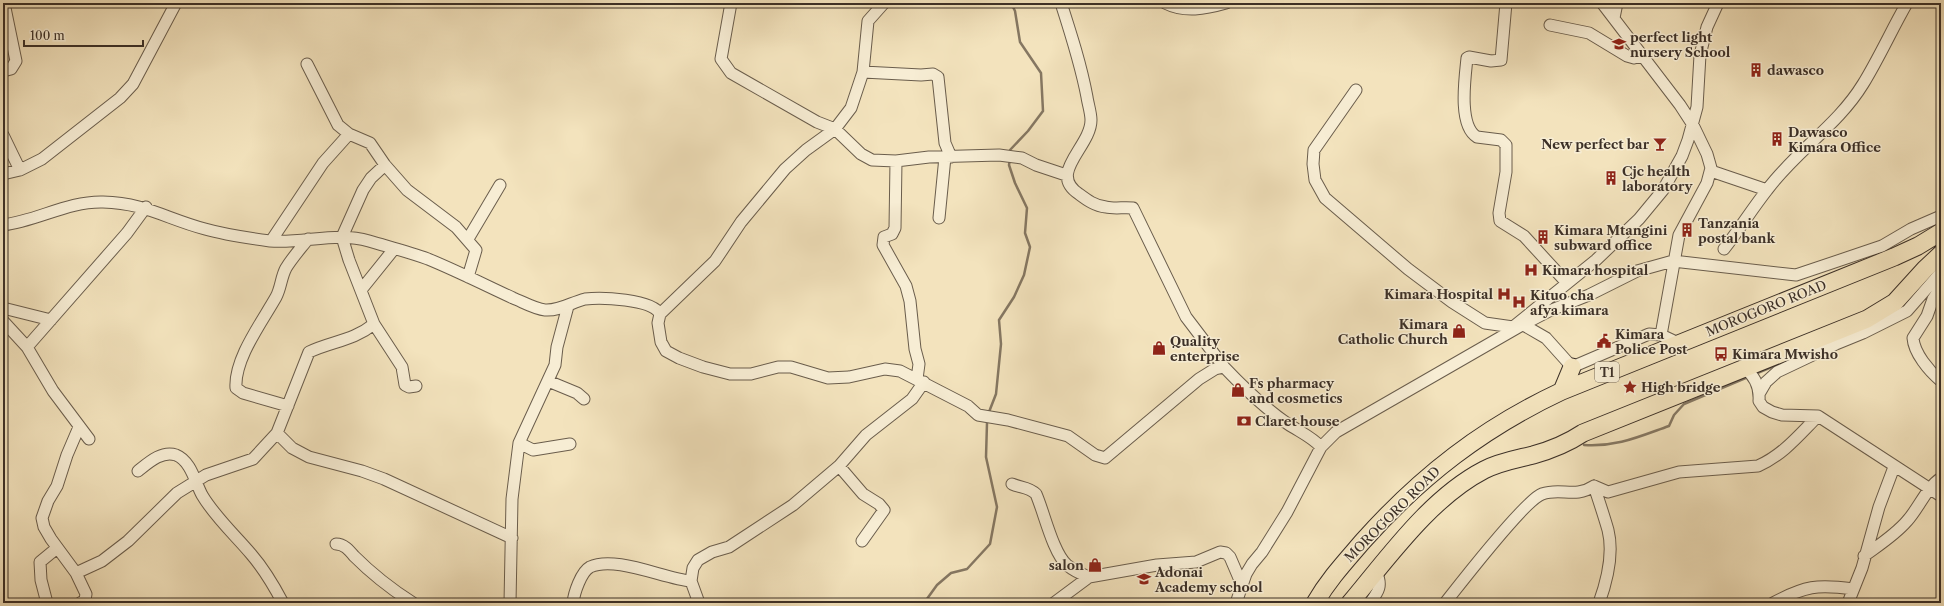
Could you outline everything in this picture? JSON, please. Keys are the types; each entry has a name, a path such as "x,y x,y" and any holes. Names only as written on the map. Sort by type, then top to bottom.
{"highway":[{"name":"MOROGORO ROAD","path":"1315,603 1323,588 1347,558 1413,489 1449,458 1503,422 1562,391 1894,257 1918,246 1941,232"},
{"name":"MOROGORO ROAD","path":"1350,603 1399,545 1445,497 1473,476 1498,464 1551,450 1583,433 1850,326 1884,310 1903,296 1925,269 1941,254"},
{"path":"1562,391 1572,366"}],"street":[{"path":"3,71 11,68 16,61 4,3"},
{"path":"3,174 20,170 42,159 120,98 133,84 176,3"},
{"path":"731,3 721,59 731,73 817,122 835,129 861,154 872,160 896,161 929,157 999,155 1022,158 1036,165 1066,175"},
{"path":"884,3 868,21 863,72 850,108 835,129 806,150 785,169 741,222 715,261 660,314 658,323 661,342 666,352 678,358 730,374 751,374 778,367 791,367 828,378 885,369 900,371 968,406 978,415 1008,420 1068,436 1095,455 1105,458 1199,379 1215,369 1224,367"},
{"path":"1061,3 1083,78 1091,120 1089,133 1069,166 1066,175 1067,183 1076,193 1093,204 1106,208 1133,208 1186,317 1224,367 1258,401 1288,424 1314,440 1321,447"},
{"path":"1165,3 1186,10 1226,3"},
{"path":"1506,3 1501,60 1491,61 1469,57 1467,58 1464,98 1468,126 1472,133 1477,137 1501,140 1506,145 1507,160 1499,213 1500,220 1524,236 1567,283"},
{"path":"1602,3 1669,89 1693,125 1707,154 1711,171 1707,183 1684,222 1679,235 1673,261 1661,335"},
{"path":"1614,18 1617,3"},
{"path":"1356,90 1314,150 1313,164 1315,180 1325,198 1408,269 1472,315 1485,323 1506,327 1513,326 1521,324 1567,283 1596,260 1639,219 1663,190 1679,162 1693,125 1697,107 1700,54 1707,27 1718,3"},
{"path":"1724,249 1767,190 1810,144 1838,118 1863,84 1907,3"},
{"path":"1550,25 1588,33 1627,56 1634,58 1642,56"},
{"path":"307,64 338,125 349,134 370,143 385,165 420,201 456,227 468,239 476,250 468,277"},
{"path":"863,72 921,75 934,74 938,77 945,143 948,157 939,218"},
{"path":"271,241 323,163 349,134"},
{"path":"3,135 20,170"},
{"path":"699,603 691,581 693,568 698,560 712,552 729,547 793,505 839,466 866,435 912,399 921,381 915,349 910,301 906,286 883,245 884,237 892,234 895,228 896,161"},
{"path":"385,165 371,178 363,190 342,237 349,260 374,324 402,367 405,385 409,388 416,386"},
{"path":"1711,171 1767,190"},
{"path":"468,239 500,185"},
{"path":"3,226 14,224 74,205 101,202 131,203 205,229 271,241 291,242 308,239 342,237 366,240 428,259 545,310 568,306 583,300 607,298 652,306 660,314"},
{"path":"27,347 127,233 146,207"},
{"path":"1236,603 1242,585 1252,564 1262,552 1287,512 1321,447 1336,432 1521,324 1549,310 1590,295 1637,271 1673,261 1796,275 1882,246 1911,229 1941,216"},
{"path":"288,406 242,393 236,388 235,380 240,362 263,318 278,295 286,268 308,239"},
{"path":"361,290 394,249"},
{"path":"1941,272 1907,311 1863,333 1776,372 1766,382 1760,394 1759,401 1763,407 1782,415 1818,416 1894,467 1941,496"},
{"path":"1941,287 1933,299 1927,316 1913,338 1919,354 1932,373 1941,381"},
{"path":"510,603 512,500 519,443 535,405 555,365 557,347 568,306"},
{"path":"3,308 52,320"},
{"path":"3,321 27,347 53,391 90,440"},
{"path":"76,573 102,561 128,541 177,493 206,475 253,459 277,433 309,352 321,346 349,339 363,333 374,324"},
{"path":"1521,324 1546,338 1572,366 1642,336 1653,334 1661,335 1678,343"},
{"path":"1744,368 1753,375 1760,394"},
{"path":"548,381 577,393 584,399"},
{"path":"1594,486 1608,492 1679,472 1758,466 1769,462 1786,449 1818,416"},
{"path":"79,427 67,455 57,486 48,501 42,518 44,527 57,548 76,573 86,594 85,600 80,603"},
{"path":"277,433 292,448 309,457 362,470 512,538"},
{"path":"519,443 533,450 570,444"},
{"path":"138,471 152,460 168,454 176,455 186,462 195,483 214,512 253,556 274,586 283,603"},
{"path":"839,466 863,494 879,504 884,510 862,541"},
{"path":"1848,603 1862,568 1864,556 1894,467"},
{"path":"1864,556 1907,521 1920,506 1930,489 1941,478"},
{"path":"1012,484 1020,488 1031,489 1036,494 1059,553 1066,564 1077,572 1089,577"},
{"path":"1445,603 1522,510 1541,494 1562,491 1573,494 1587,491 1594,486"},
{"path":"1594,486 1608,531 1610,546 1609,567 1599,603"},
{"path":"336,544 349,550 385,584 413,603"},
{"path":"47,603 41,580 40,562 57,548"},
{"path":"1054,603 1089,577 1157,565 1196,562 1222,552 1230,557 1242,585"},
{"path":"573,603 580,581 584,573 590,567 612,564 691,581"},
{"path":"1370,603 1380,590 1380,580 1376,572"},
{"path":"1773,603 1804,589 1816,586 1827,585 1853,589"}],"waterway":[{"path":"1010,154 1010,150 1028,131 1043,111 1041,73 1020,42 1015,11 1011,3"},
{"path":"989,412 996,394 1001,344 999,320 1014,297 1024,275 1030,247 1025,233 1027,208 1015,183 1009,165 1010,159"},
{"path":"1755,374 1798,356"},
{"path":"1584,445 1617,443 1669,426 1674,415 1684,404 1748,377"},
{"path":"924,603 937,585 951,573 967,569 990,544 997,507 986,457 987,423"}],"place":[{"name":"perfect light nursery School","path":"1619,44"},
{"name":"dawasco","path":"1756,70"},
{"name":"Dawasco Kimara Office","path":"1777,139"},
{"name":"New perfect bar","path":"1660,144"},
{"name":"Cjc health laboratory","path":"1611,178"},
{"name":"Tanzania postal bank","path":"1687,230"},
{"name":"Kimara Mtangini subward office","path":"1543,237"},
{"name":"Kimara hospital","path":"1531,270"},
{"name":"Kimara Hospital","path":"1504,294"},
{"name":"Kituo cha afya kimara","path":"1519,302"},
{"name":"Kimara Catholic Church","path":"1459,331"},
{"name":"Kimara Police Post","path":"1604,341"},
{"name":"Quality enterprise","path":"1159,348"},
{"name":"Kimara Mwisho","path":"1721,354"},
{"name":"High bridge","path":"1630,387"},
{"name":"Fs pharmacy and cosmetics","path":"1238,390"},
{"name":"Claret house","path":"1244,421"},
{"name":"salon","path":"1095,565"},
{"name":"Adonai Academy school","path":"1144,579"}]}
